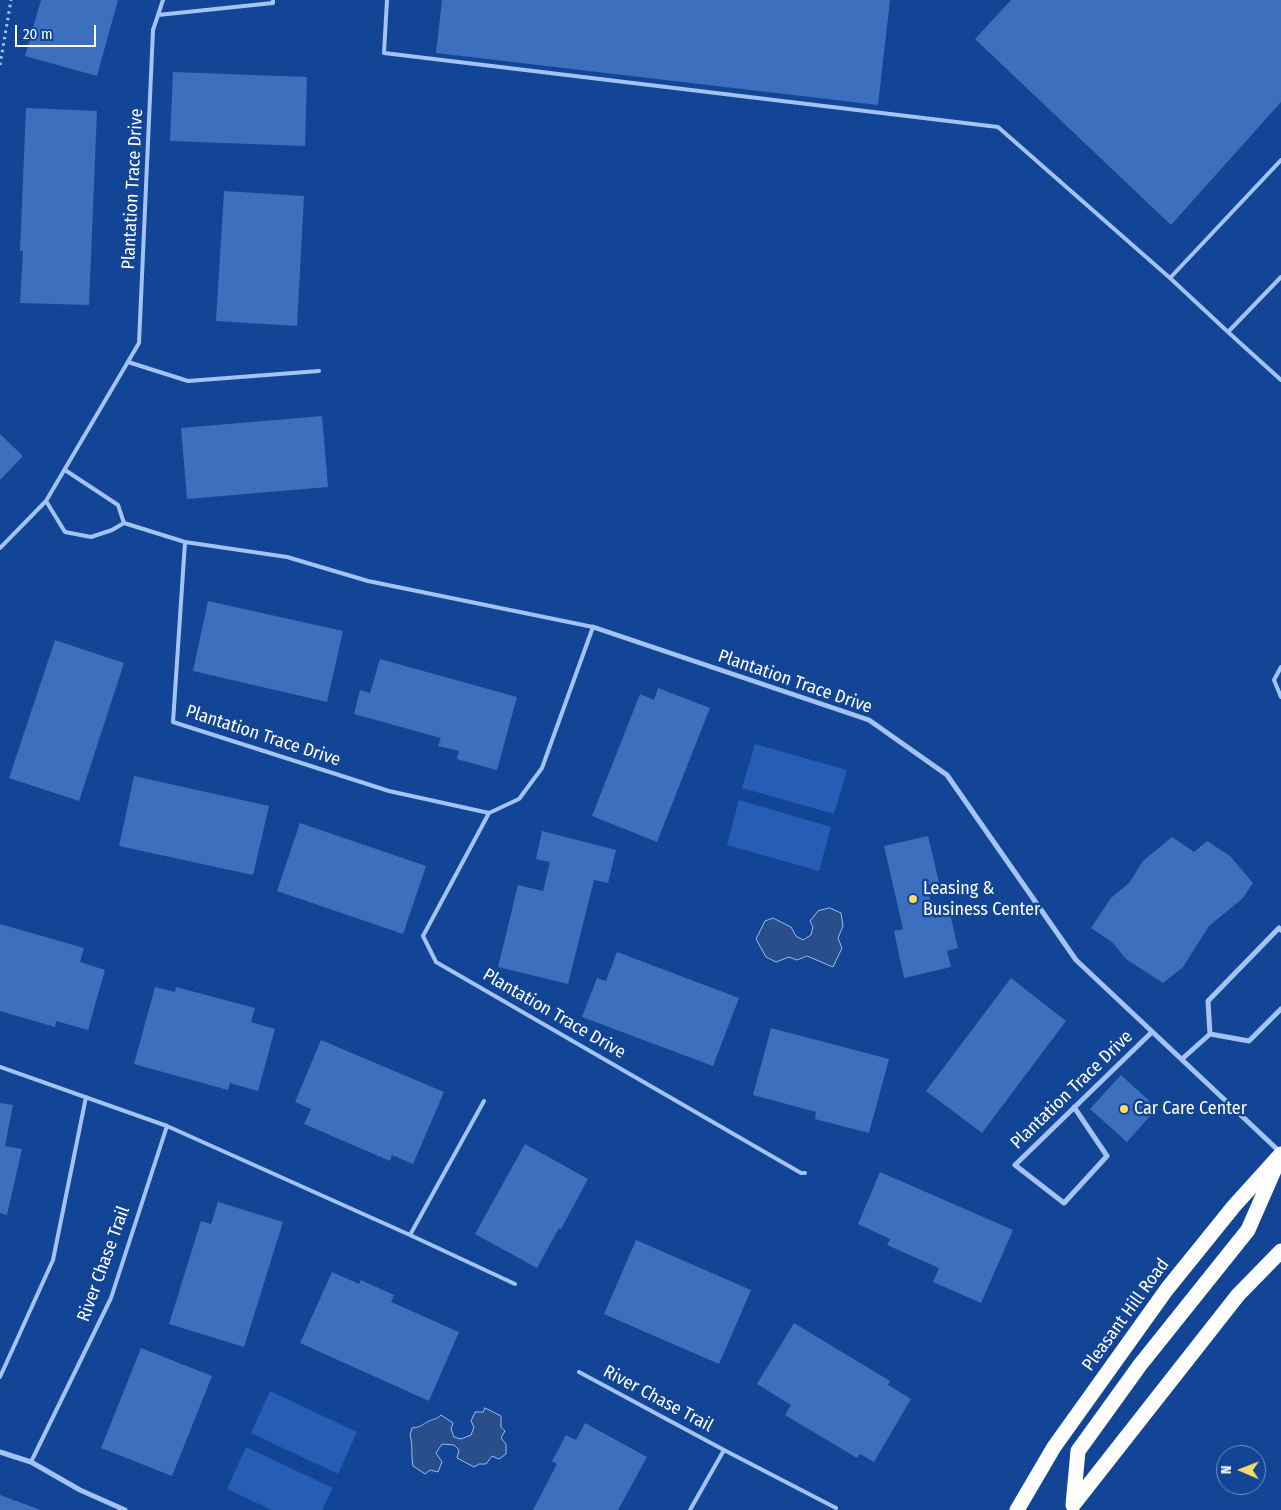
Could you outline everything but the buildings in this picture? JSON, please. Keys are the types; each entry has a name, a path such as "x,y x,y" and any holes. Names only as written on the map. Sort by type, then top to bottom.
{"highway":[{"path":"1072,1508 1078,1451 1140,1365 1248,1230 1281,1154"},
{"name":"Pleasant Hill Road","path":"1017,1510 1054,1447 1167,1290 1234,1206 1281,1154"},
{"path":"1072,1508 1238,1295 1281,1251"}],"street":[{"name":"Plantation Trace Drive","path":"593,627 869,720 947,775 1076,960 1281,1154"},
{"path":"1210,1034 1208,1001 1279,928 1281,930"},
{"path":"1210,1034 1249,1041 1281,1009"},
{"name":"Plantation Trace Drive","path":"1074,1107 1107,1156 1064,1202 1015,1165 1074,1107 1152,1032"},
{"path":"1182,1059 1210,1034"},
{"path":"0,1452 31,1462 80,1490 125,1510"}],"lane":[{"name":"Plantation Trace Drive","path":"0,548 46,501 139,343 153,30 163,0"},
{"path":"158,15 273,2 273,0"},
{"path":"387,0 384,53 998,127 1170,278 1281,380"},
{"path":"1170,278 1281,160"},
{"path":"1228,332 1281,277"},
{"path":"128,362 188,381 319,371"},
{"path":"46,501 65,532 91,537 112,530 124,523 118,505 65,470"},
{"name":"Plantation Trace Drive","path":"124,523 185,542 287,557 368,581 593,627"},
{"name":"Plantation Trace Drive","path":"185,542 173,722 389,790 490,813 423,936 436,962 805,1173"},
{"path":"490,813 519,800 542,768 593,627"},
{"path":"1281,667 1274,680 1281,697"},
{"path":"0,1067 166,1126 515,1284"},
{"path":"0,1377 53,1260 86,1097"},
{"path":"410,1235 484,1101"},
{"name":"River Chase Trail","path":"31,1462 111,1298 166,1126"},
{"name":"River Chase Trail","path":"579,1372 836,1508"},
{"name":"River Chase Trail","path":"690,1510 724,1450"}],"path":[{"path":"0,64 11,0"}],"shaded area":[{"path":"755,744 847,770 834,814 742,788"},
{"path":"739,800 831,827 819,871 727,845"},
{"path":"830,908 841,913 843,926 838,938 842,948 833,967 807,956 797,960 789,957 776,962 766,957 756,939 765,921 773,918 791,927 796,936 803,940 811,935 813,927 810,921 818,911"},
{"path":"270,1391 357,1432 338,1474 251,1433"},
{"path":"485,1408 501,1416 501,1427 505,1431 501,1438 506,1444 506,1454 499,1459 492,1456 486,1464 479,1464 474,1467 457,1458 459,1450 454,1445 442,1444 436,1453 442,1462 438,1472 430,1470 425,1474 413,1466 410,1435 412,1428 441,1415 453,1423 451,1429 454,1437 461,1439 471,1435 474,1427 471,1421 475,1412 483,1412"},
{"path":"246,1447 333,1488 322,1510 272,1510 227,1489"}],"place":[{"name":"Leasing & Business Center","path":"913,899"},
{"name":"Car Care Center","path":"1124,1109"}]}
